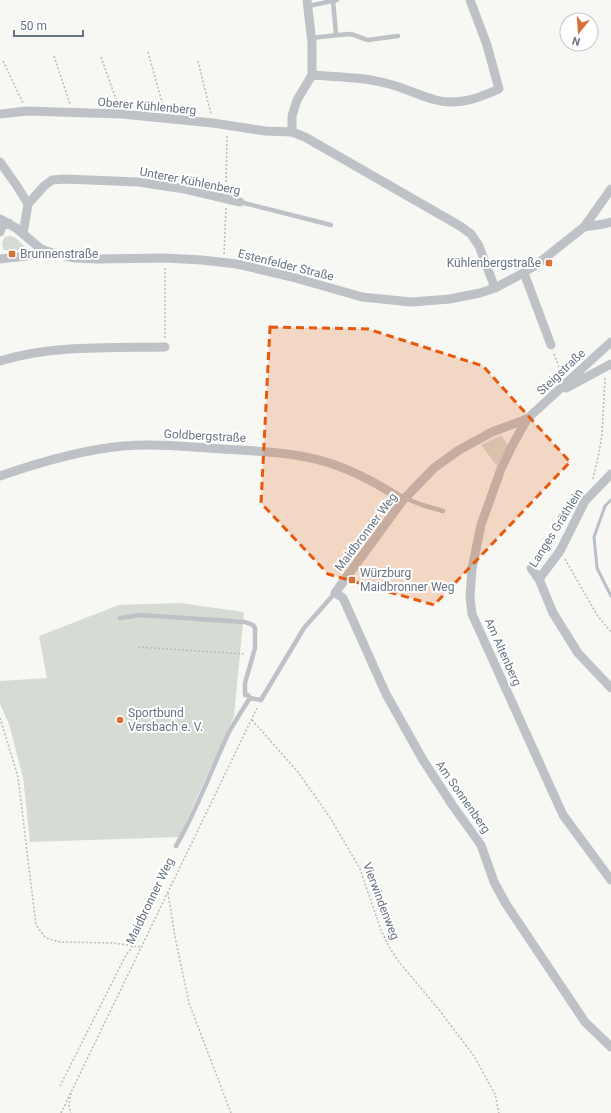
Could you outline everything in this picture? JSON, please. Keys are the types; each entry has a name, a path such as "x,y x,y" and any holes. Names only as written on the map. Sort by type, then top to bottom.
{"street":[{"path":"312,76 373,81 389,84 438,101 454,102 468,100 499,89 487,45 470,0"},
{"path":"307,3 311,38 312,76 297,100 292,116 292,132 305,137 460,226 471,234 479,246 495,288"},
{"name":"Oberer Kühlenberg","path":"0,114 27,112 122,114 213,123 265,131 292,132"},
{"path":"0,162 28,204 23,234"},
{"name":"Unterer Kühlenberg","path":"28,204 44,186 52,180 65,179 138,182 185,189 240,202"},
{"path":"584,227 611,189"},
{"name":"Estenfelder Straße","path":"0,219 9,223 41,249 75,258 165,258 238,264 292,277 354,295 382,300 411,302 450,299 480,293 495,288 536,265 584,227 611,222"},
{"path":"0,232 2,226 9,223"},
{"path":"0,259 34,256 41,249"},
{"path":"524,273 551,345"},
{"name":"Steigstraße","path":"527,419 611,342"},
{"path":"0,361 14,357 61,350 165,347"},
{"path":"555,393 608,366"},
{"name":"Maidbronner Weg","path":"335,593 404,499 434,468 459,450 492,432 527,419"},
{"name":"Am Altenberg","path":"527,419 513,443 501,469 481,525 472,568 470,597 472,614 563,815 611,880"},
{"name":"Goldbergstraße","path":"0,476 33,464 99,449 149,445 184,446 257,451 300,456 318,460 358,474 404,499"},
{"name":"Langes Gräthlein","path":"539,579 560,551 585,501 611,474"},
{"name":"Langes Gräthlein","path":"531,568 539,579 553,613 578,653 611,688"},
{"name":"Am Sonnenberg","path":"335,593 343,598 386,694 423,760 453,806 482,845 494,882 506,904 585,1022 611,1047"}],"lane":[{"path":"307,3 335,0 336,34"},
{"path":"311,38 336,34 353,34 364,40 398,36"},
{"name":"Unterer Kühlenberg","path":"240,202 331,225"},
{"path":"404,499 443,511"},
{"name":"Maidbronner Weg","path":"261,700 304,628 335,593"},
{"path":"120,618 140,615 245,622 253,625 255,628 255,648 245,691 246,695 250,698 261,700"},
{"name":"Maidbronner Weg","path":"176,846 188,825 230,731 250,698"}],"path":[{"path":"148,52 167,119"},
{"path":"54,56 73,113"},
{"path":"101,57 122,114"},
{"path":"3,61 27,112"},
{"path":"198,61 213,123"},
{"path":"165,258 165,347"},
{"path":"551,345 565,384"},
{"path":"592,483 602,435 608,366"},
{"path":"560,551 597,615 611,632"},
{"path":"138,647 253,654"},
{"name":"Maidbronner Weg","path":"61,1113 261,700"},
{"path":"0,718 18,777 36,925 46,938 60,942 113,943 141,947"},
{"name":"Vierwindenweg","path":"252,720 298,772 331,820 360,869 381,930 389,947 398,962 440,1011 474,1056 495,1094 499,1113"},
{"path":"168,892 175,936 190,1003 231,1113"},
{"path":"60,1086 126,955 133,946"},
{"path":"71,1091 69,1106 71,1113"}],"highlighted area":[{"path":"270,327 368,329 483,366 570,462 434,605 328,574 261,503"}],"shaded area":[{"path":"11,236 16,238 26,248 24,250 4,250 2,245 5,237"},
{"path":"501,435 508,445 497,466 481,445"},
{"name":"Sportbund Versbach e. V.","path":"180,603 244,612 234,716 179,837 30,842 23,777 9,724 0,704 0,681 47,678 39,636 119,605"}],"waterway":[{"path":"611,500 605,506 594,537 597,568 611,596"}],"place":[{"name":"Brunnenstraße","path":"12,254"},
{"name":"Kühlenbergstraße","path":"549,263"},
{"name":"Würzburg Maidbronner Weg","path":"352,580"},
{"name":"Sportbund Versbach e. V.","path":"120,720"}]}
